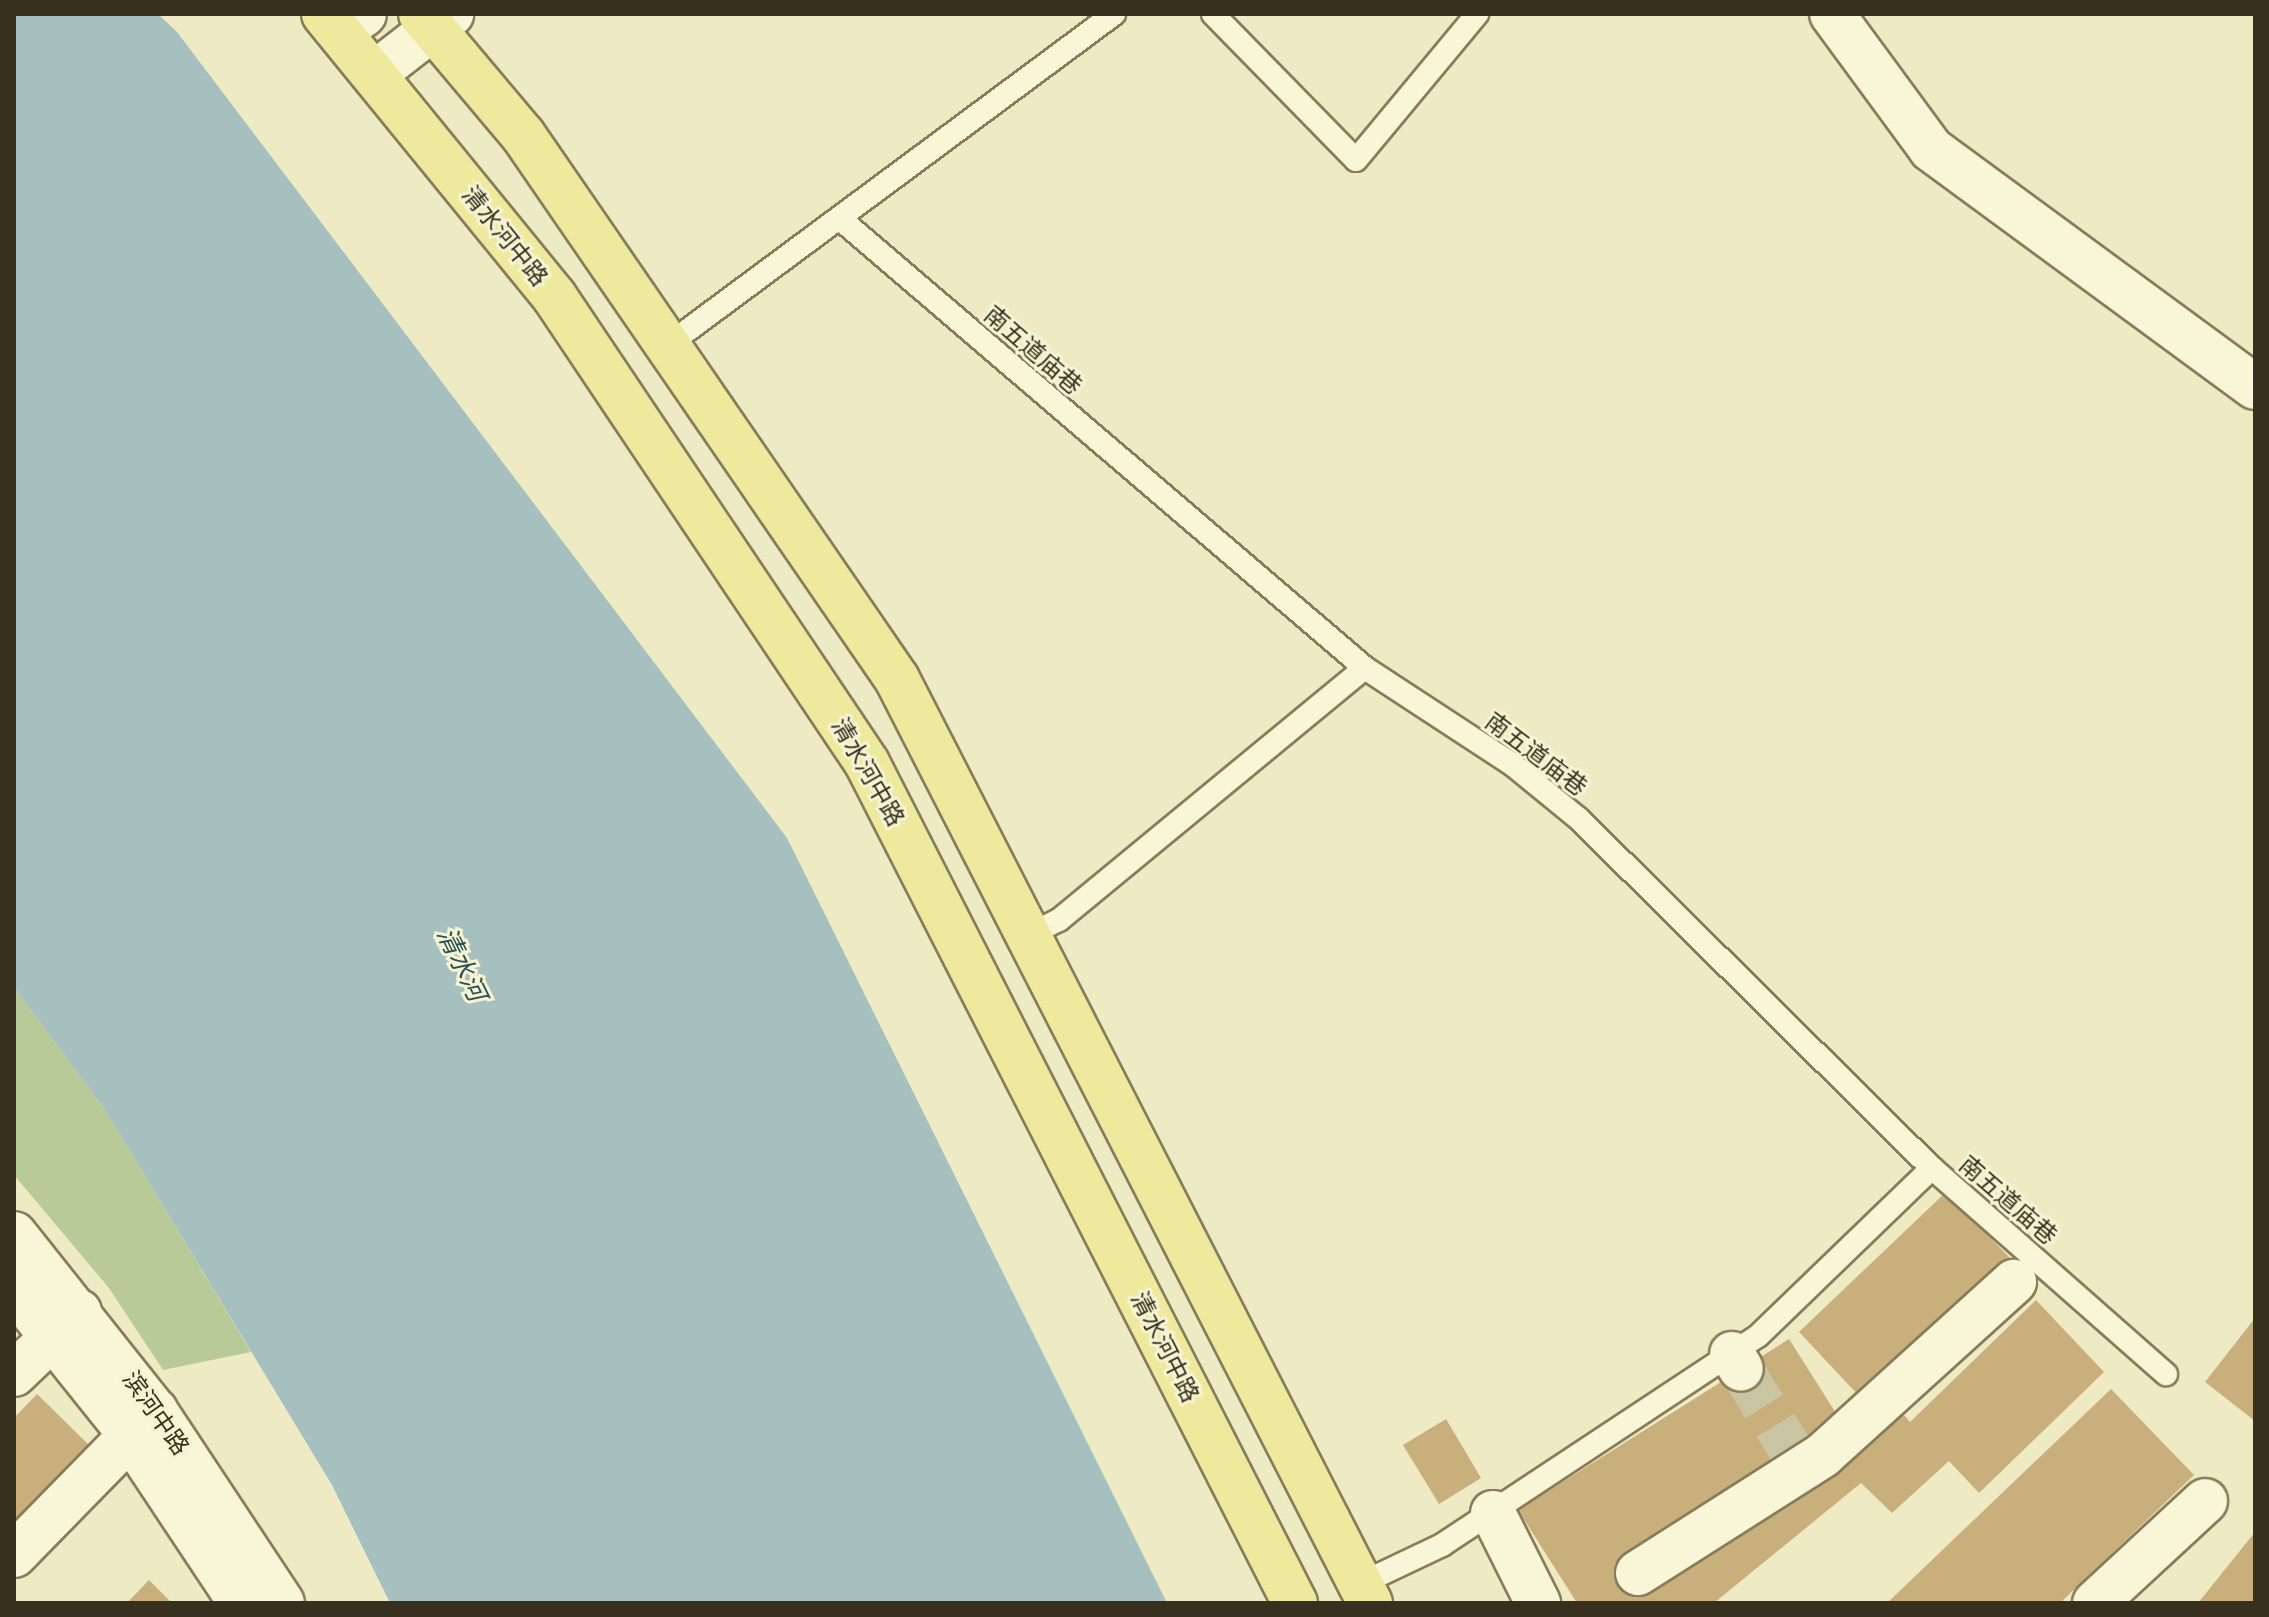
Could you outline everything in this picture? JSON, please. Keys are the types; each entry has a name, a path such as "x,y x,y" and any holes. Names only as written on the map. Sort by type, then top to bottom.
{"main road":[{"path":"435,18 523,135 897,679 1031,934 1365,1594"},
{"name":"清水河中路","path":"342,20 374,74 554,296 867,763 1295,1603"}],"street":[{"path":"1832,14 1931,149 2255,387"},
{"path":"374,74 435,18"},
{"name":"滨河中路","path":"14,1234 67,1323 142,1423 261,1600"},
{"path":"1638,1573 1797,1461 2014,1282"},
{"name":"滨河中路","path":"14,1289 67,1323"},
{"path":"14,1374 67,1323"},
{"path":"14,1555 142,1423"},
{"path":"2095,1603 2205,1501"},
{"path":"1493,1513 1538,1603"}],"lane":[{"path":"669,344 1114,14"},
{"path":"1213,14 1356,160 1477,14"},
{"name":"南五道庙巷","path":"839,218 1365,668 1513,765 1579,819 1932,1168 2166,1374"},
{"path":"1031,934 1059,920 1365,668"},
{"path":"1365,1594 1737,1361 1932,1168"}],"green space":[{"path":"14,987 105,1110 251,1352 163,1370 109,1288 14,1175"}],"water":[{"name":"清水河","path":"14,14 158,14 177,32 787,838 1167,1603 390,1603 332,1485 105,1110 14,987"}],"building":[{"path":"1946,1192 2010,1258 1862,1399 1799,1332"},
{"path":"2036,1300 2104,1372 1979,1493 1949,1461 1892,1513 1861,1483 1714,1603 1577,1603 1518,1510 1789,1339 1841,1421 1614,1564 1639,1595 1899,1409 1910,1422"},
{"path":"2255,1318 2255,1421 2205,1382"},
{"path":"2111,1389 2194,1475 2060,1603 1887,1603"},
{"path":"37,1394 94,1450 14,1532 14,1418"},
{"path":"1446,1419 1481,1478 1439,1504 1403,1445"},
{"path":"2255,1532 2255,1603 2198,1603"},
{"path":"149,1580 172,1603 127,1603"}],"tunnel":[{"path":"1741,1369 1792,1452"}]}
